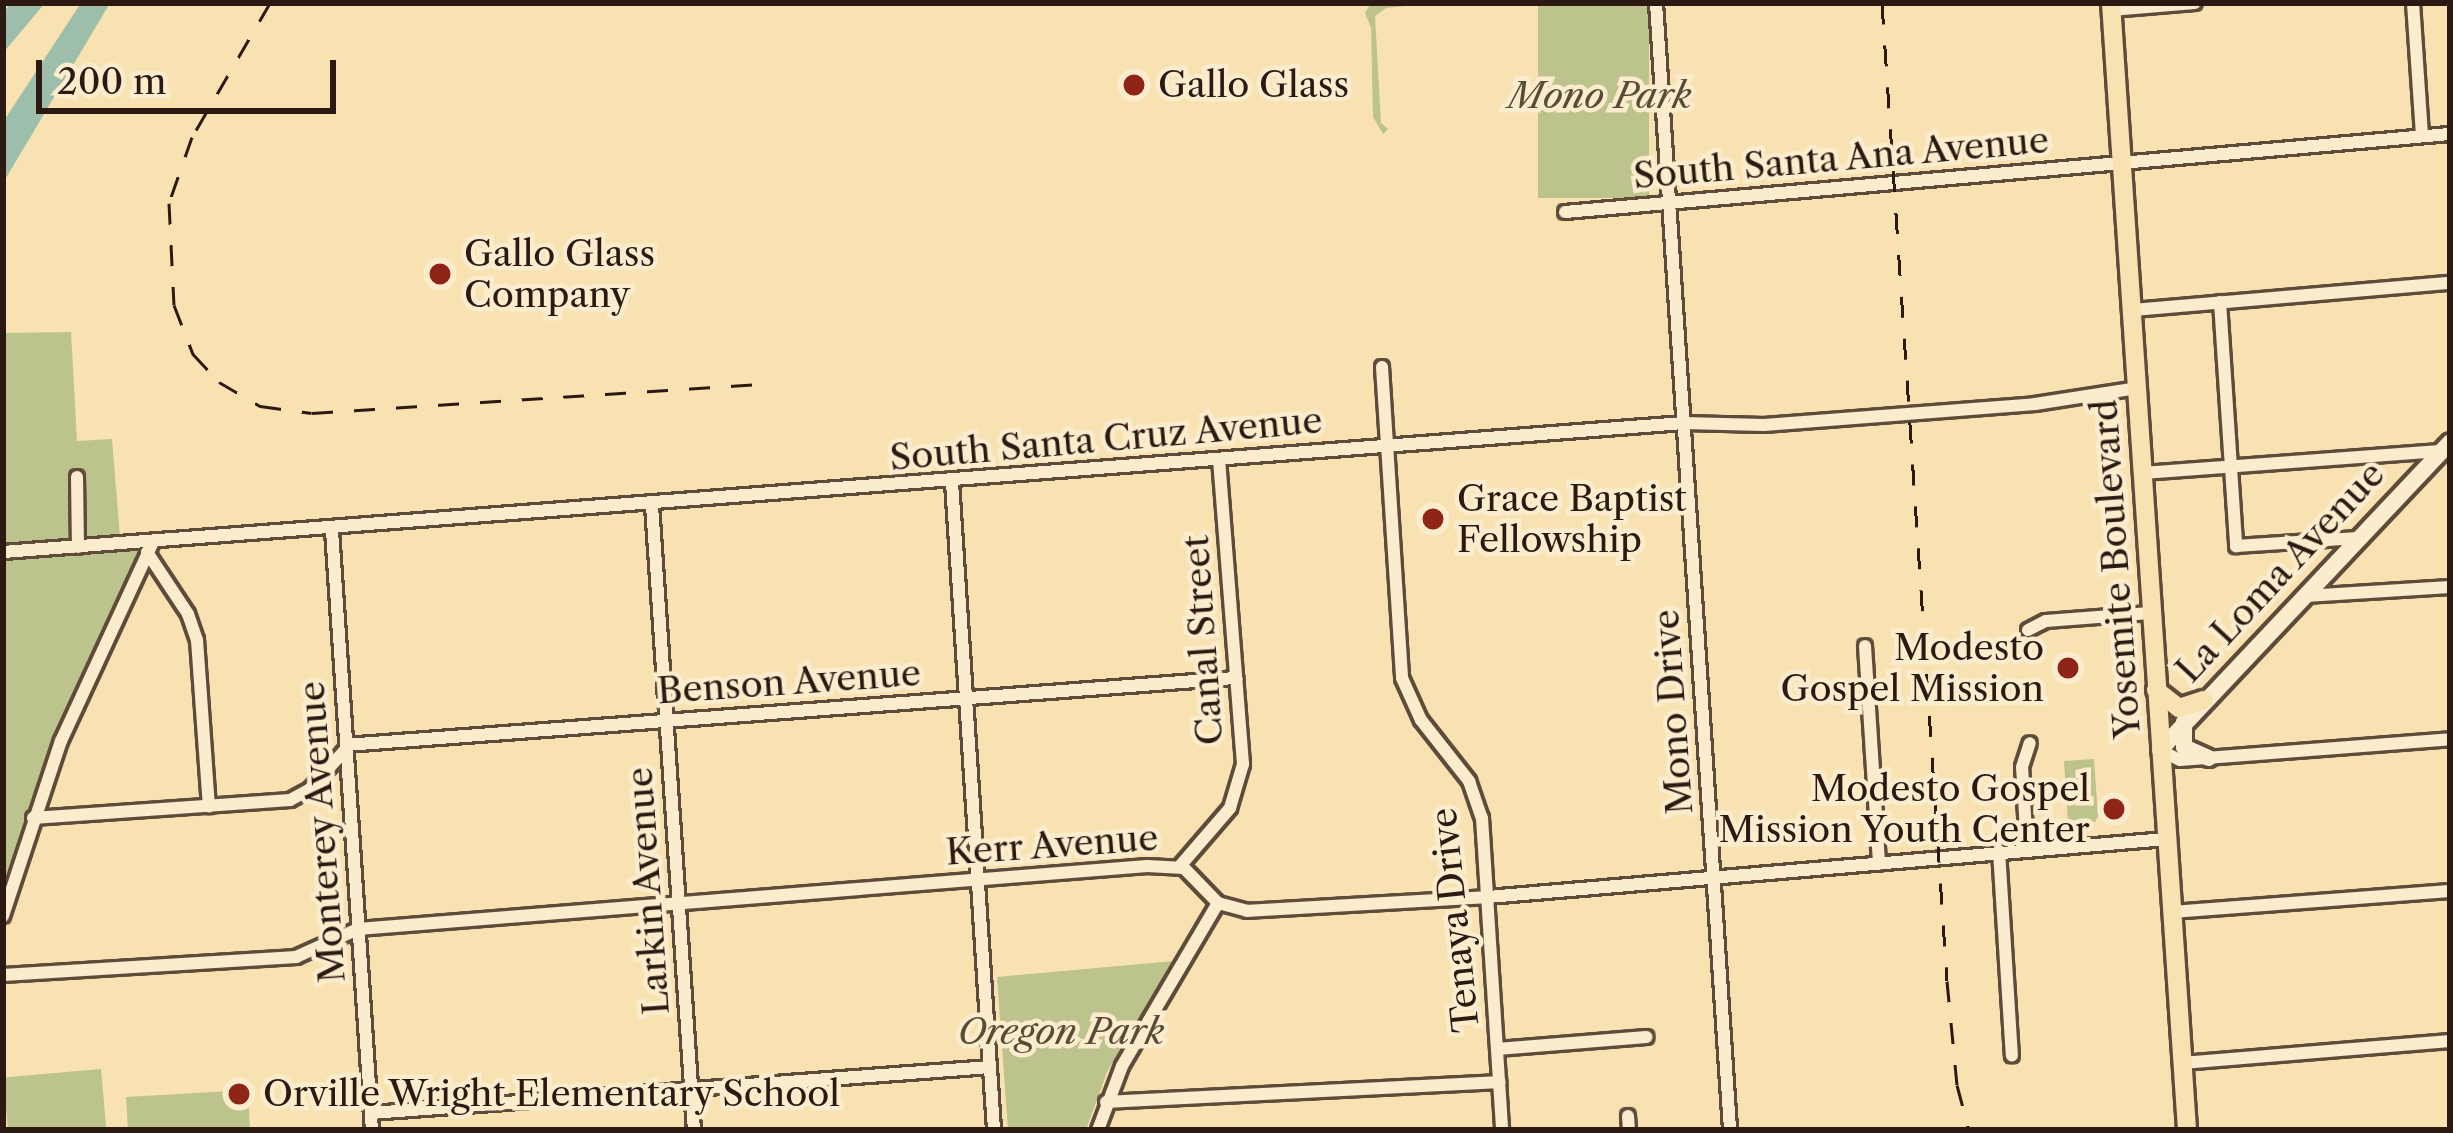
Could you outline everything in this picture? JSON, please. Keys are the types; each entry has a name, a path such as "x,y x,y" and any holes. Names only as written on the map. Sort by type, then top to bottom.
{"main road":[{"name":"Yosemite Boulevard","path":"2111,6 2187,1130"},
{"name":"La Loma Avenue","path":"2160,750 2445,447"},
{"path":"2156,690 2180,708 2204,700"},
{"path":"2184,722 2184,747 2209,758"}],"street":[{"name":"Mono Drive","path":"1655,3 1730,1130"},
{"path":"2111,6 2194,3"},
{"path":"2413,3 2422,136"},
{"name":"South Santa Ana Avenue","path":"1565,212 2450,134"},
{"path":"2133,310 2450,283"},
{"path":"2220,302 2236,546 2357,538"},
{"name":"Tenaya Drive","path":"1382,367 1402,678 1421,720 1459,764 1476,797 1488,897 1502,1130"},
{"name":"South Santa Cruz Avenue","path":"3,552 150,547 1683,423 1764,425 2007,406 2137,388"},
{"path":"2142,473 2445,447"},
{"name":"Canal Street","path":"1180,866 1237,794 1243,764 1219,460"},
{"path":"76,478 78,547"},
{"path":"952,482 994,1130"},
{"name":"Larkin Avenue","path":"652,505 694,1130"},
{"name":"Monterey Avenue","path":"332,530 372,1130"},
{"path":"150,547 188,614 196,640 209,806"},
{"path":"3,916 33,818 89,674 150,547"},
{"path":"2303,596 2450,587"},
{"path":"2028,630 2046,621 2150,614"},
{"path":"1865,646 1879,864"},
{"name":"Benson Avenue","path":"346,747 1236,678"},
{"path":"2160,750 2180,760 2450,739"},
{"path":"2027,848 2022,766 2030,743"},
{"path":"33,818 299,796 346,747"},
{"path":"1098,1130 1106,1102 1218,903 1247,911 1488,897 2166,839"},
{"path":"1999,850 2012,1056"},
{"name":"Kerr Avenue","path":"3,975 296,957 358,928 1180,866 1218,903"},
{"path":"2171,912 2450,891"},
{"path":"1497,1049 1647,1037"},
{"path":"2182,1063 2450,1041"},
{"path":"371,1113 991,1067"},
{"path":"1106,1102 1499,1082"}],"green space":[{"path":"1371,3 1435,3 1386,8 1375,16 1381,123 1388,129 1383,134 1373,117 1371,28 1365,13"},
{"name":"Mono Park","path":"1538,3 1649,3 1649,198 1538,198"},
{"path":"71,332 77,441 112,439 121,549 140,549 75,687 3,883 3,333"},
{"path":"2094,759 2098,816 2095,822 2068,824 2064,761"},
{"name":"Oregon Park","path":"1174,961 1107,1072 1086,1130 1008,1130 997,977"},
{"path":"101,1069 106,1130 8,1130 3,1078"},
{"path":"248,1090 250,1130 128,1130 126,1097"}],"shaded area":[{"path":"11,3 45,3 3,53 3,13"},
{"path":"81,3 110,3 3,183 3,122"}],"railway":[{"path":"270,3 192,137 169,203 174,305 193,354 219,382 260,406 312,413 764,384"},
{"path":"1882,3 1947,981 1957,1085 1969,1130"}],"place":[{"name":"Gallo Glass","path":"1134,85"},
{"name":"Gallo Glass Company","path":"440,274"},
{"name":"Grace Baptist Fellowship","path":"1433,519"},
{"name":"Modesto Gospel Mission","path":"2068,668"},
{"name":"Modesto Gospel Mission Youth Center","path":"2114,809"},
{"name":"Orville Wright Elementary School","path":"239,1094"}]}
